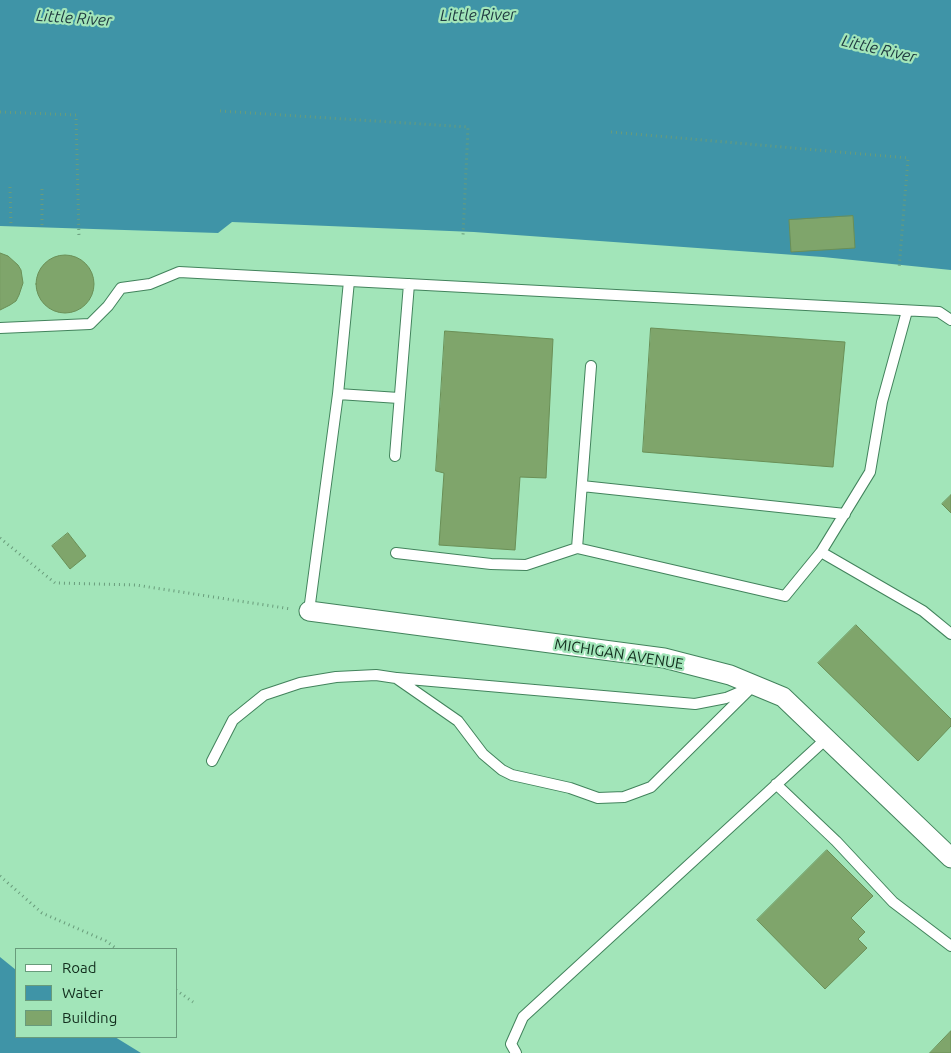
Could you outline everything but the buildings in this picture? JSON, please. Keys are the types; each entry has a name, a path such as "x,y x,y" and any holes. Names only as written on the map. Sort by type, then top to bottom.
{"street":[{"name":"MICHIGAN AVENUE","path":"309,611 664,658 730,675 783,697 951,858"}],"lane":[{"path":"0,328 90,324 108,306 121,288 150,284 179,272 939,312 951,320"},
{"path":"309,611 338,394 349,281"},
{"path":"395,456 409,284"},
{"path":"396,553 491,564 526,565 577,548 785,596 821,552 870,472 882,402 907,311"},
{"path":"577,548 591,366"},
{"path":"338,394 400,398"},
{"path":"582,486 845,514"},
{"path":"821,552 923,611 951,634"},
{"path":"212,761 232,720 264,695 300,683 336,677 376,676 695,704 726,698 754,685"},
{"path":"396,678 458,721 483,754 512,776 570,788 598,798 624,797 651,787 754,685"},
{"path":"516,1053 512,1044 524,1017 826,739"},
{"path":"776,784 836,841 894,902 951,946"}],"path":[{"path":"220,111 468,127 463,236"},
{"path":"0,112 76,116 79,238"},
{"path":"612,132 908,158 899,269"},
{"path":"10,187 11,227"},
{"path":"42,189 42,228"},
{"path":"0,538 55,583 136,586 309,611"},
{"path":"0,876 42,913 106,941 116,948"},
{"path":"178,991 193,1002"}],"water":[{"name":"Little River","path":"0,0 951,0 951,270 823,257 474,232 232,222 218,233 0,226"},
{"path":"0,957 15,969 15,1038 117,1038 141,1053 0,1053"}]}
